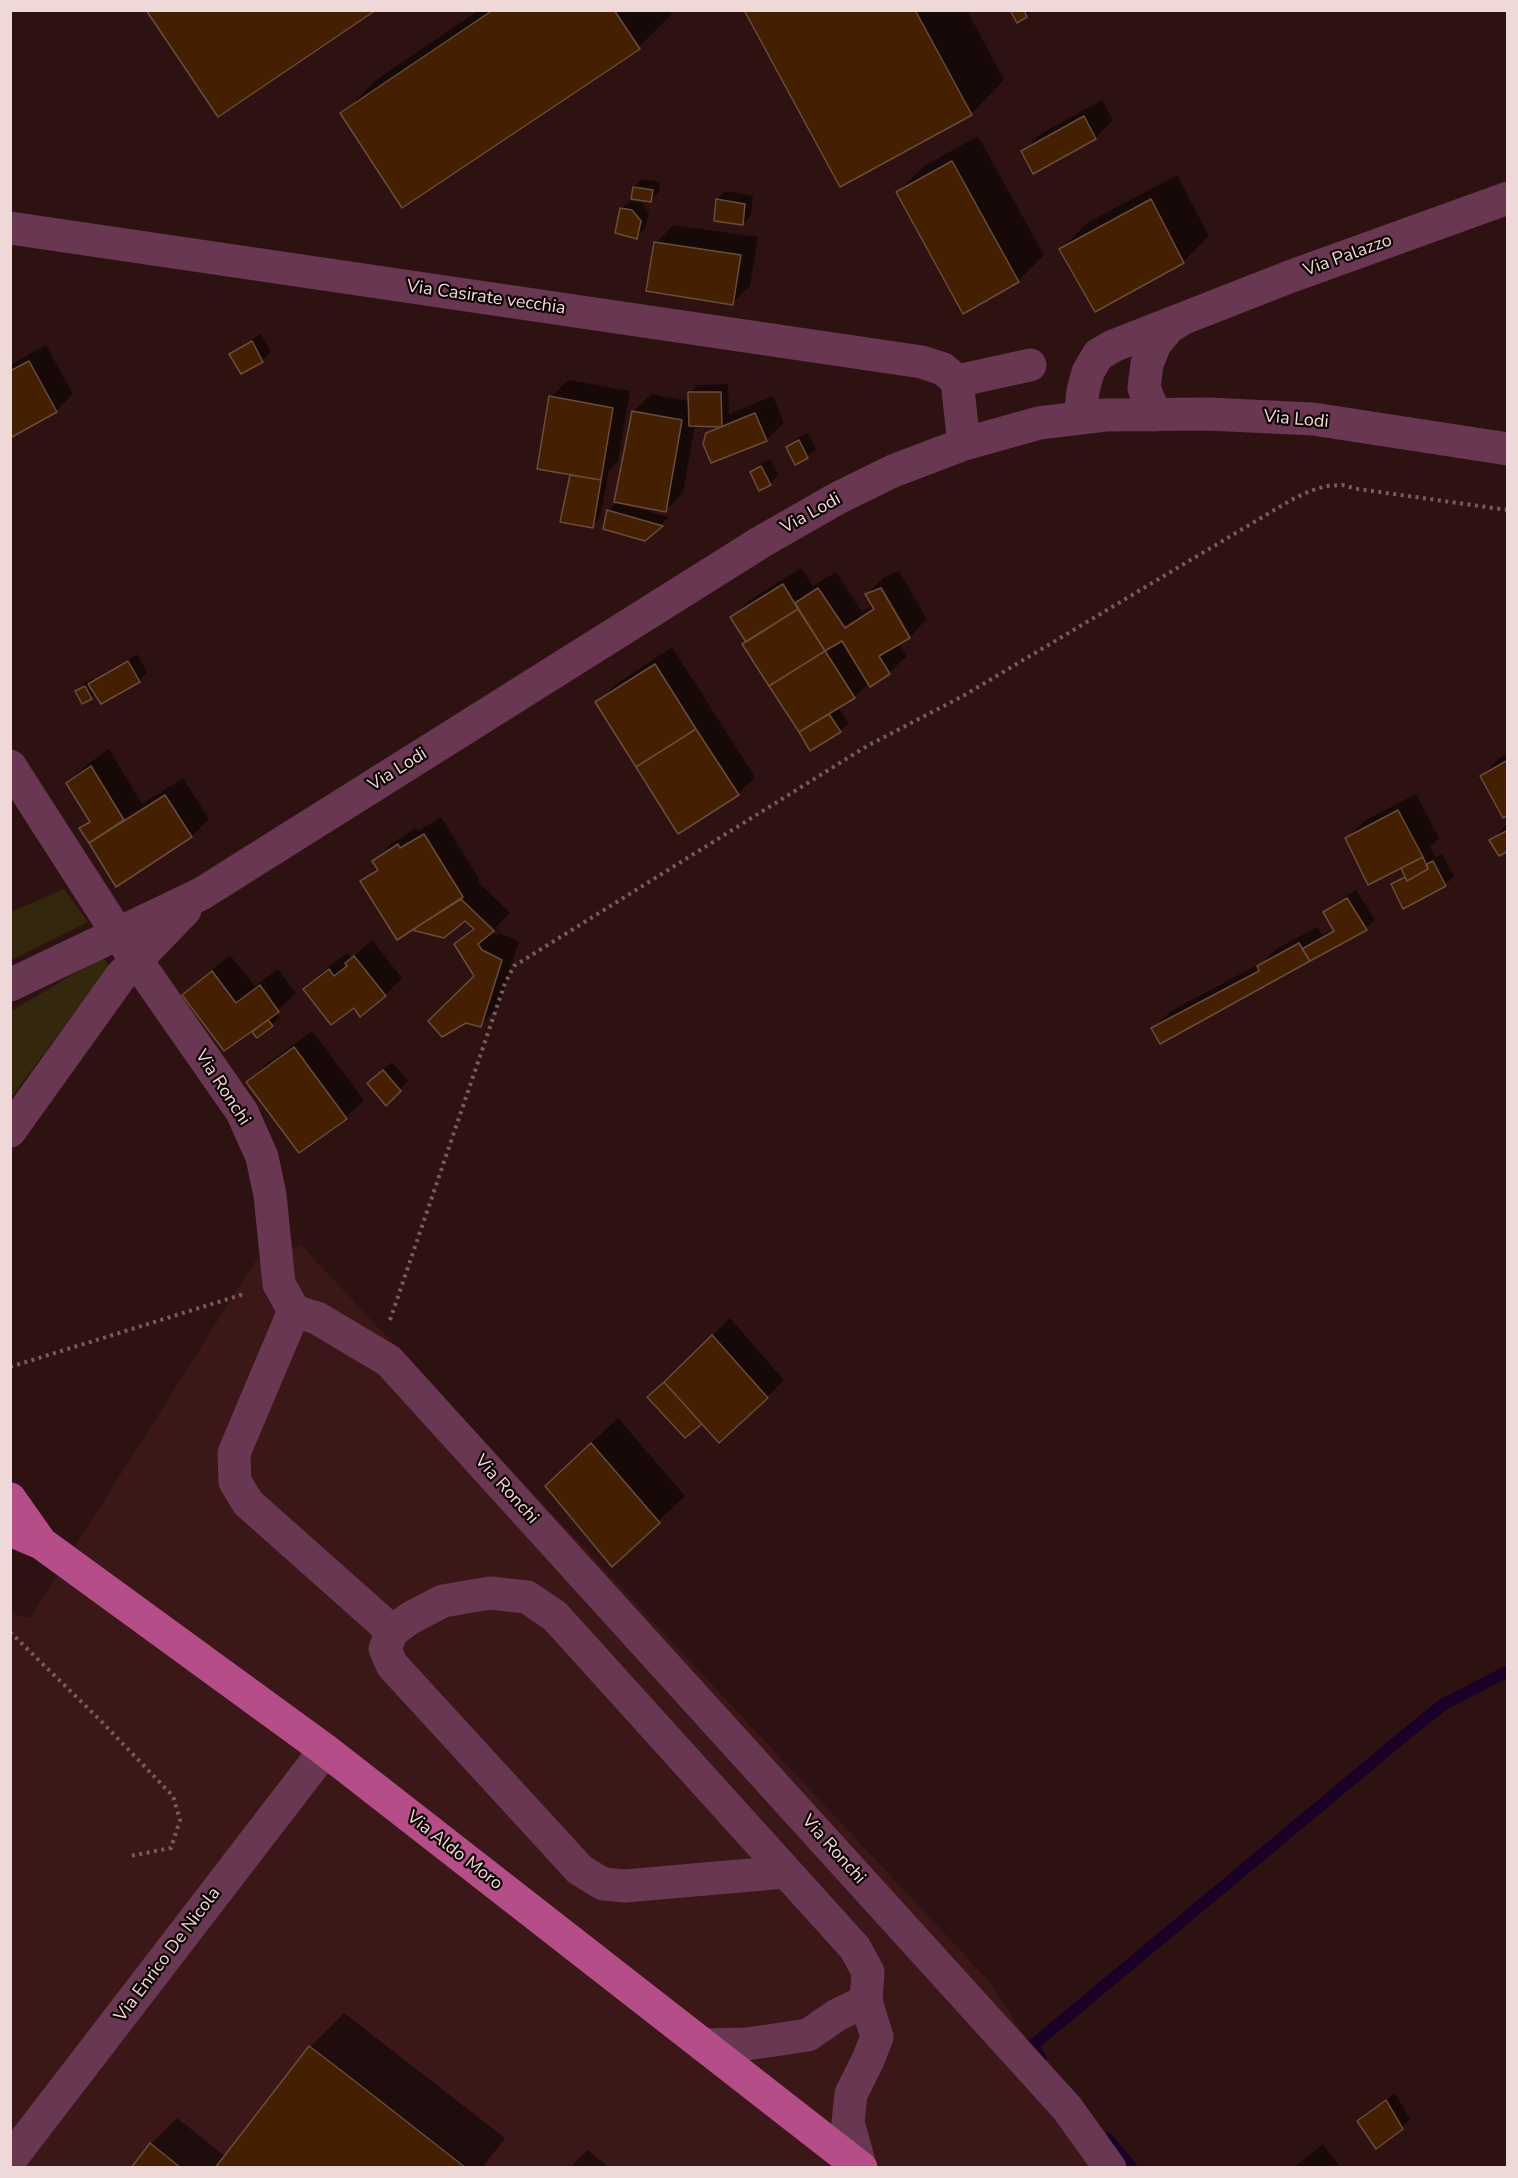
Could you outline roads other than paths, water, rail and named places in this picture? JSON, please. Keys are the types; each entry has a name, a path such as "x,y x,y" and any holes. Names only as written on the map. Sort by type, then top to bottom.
{"main road":[{"name":"Via Aldo Moro","path":"10,1499 41,1543"},
{"name":"Via Aldo Moro","path":"10,1530 41,1543 325,1750 860,2167"}],"street":[{"name":"Via Palazzo","path":"1080,418 1088,372 1098,355 1113,346 1508,198"},
{"name":"Via Casirate vecchia","path":"10,228 922,362 943,369 957,381"},
{"name":"Via Palazzo","path":"1155,415 1144,388 1147,364 1155,344 1169,327 1189,316"},
{"path":"964,444 957,381 1030,365"},
{"name":"Via Lodi","path":"10,985 127,947 201,894 761,542 838,498 884,476 964,444 1040,423 1080,418 1105,415 1208,414 1313,419 1508,449"},
{"name":"Via Ronchi","path":"10,766 127,947 242,1112 262,1157 286,1297 389,1361 1067,2108 1110,2168"},
{"name":"Via Lodi","path":"10,1131 121,976 127,947"},
{"path":"286,1297 234,1453 235,1482 248,1503 392,1631"},
{"path":"785,1872 625,1886 603,1884 596,1880 580,1870 392,1665 385,1649 392,1631 412,1617 443,1601 490,1593 527,1597 555,1616 855,1948 867,1972 866,2001 877,2037 850,2094 848,2122 860,2167"},
{"name":"Via Enrico De Nicola","path":"10,2160 325,1750"},
{"path":"703,2044 747,2044 808,2035 837,2015 866,2001"}],"waterway":[{"path":"1041,2058 1032,2046 1416,1726 1444,1704 1508,1671"},
{"path":"1108,2139 1132,2168"}]}
